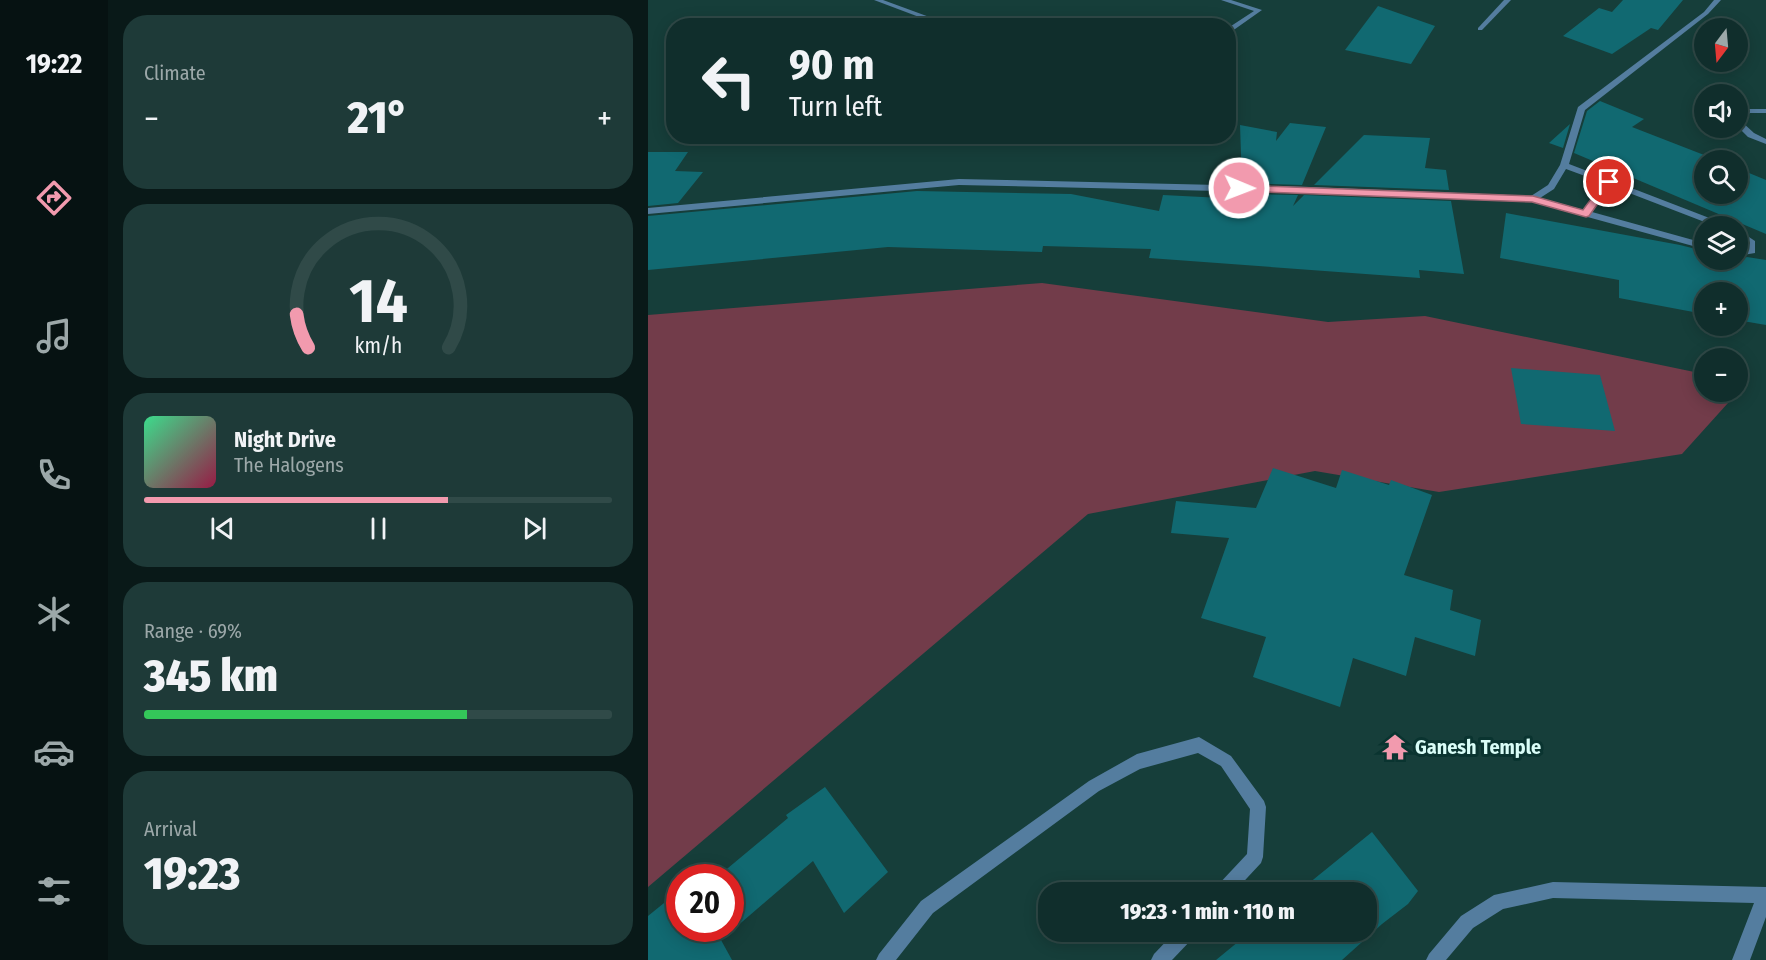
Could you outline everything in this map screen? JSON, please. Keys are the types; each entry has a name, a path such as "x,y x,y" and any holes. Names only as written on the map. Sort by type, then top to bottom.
{"street":[{"path":"877,0 928,18"},
{"path":"1224,0 1258,10 1236,26"},
{"path":"1480,28 1508,0"},
{"path":"1533,199 1551,187 1564,165 1581,109 1706,13 1718,0"},
{"path":"1766,111 1748,111 1738,118 1738,123 1750,135 1766,142"},
{"path":"1564,165 1696,216"},
{"path":"648,211 959,182 1309,190 1533,199 1694,243"},
{"path":"1586,214 1609,182"},
{"path":"1748,240 1752,243 1752,251 1748,251"},
{"path":"885,960 927,907 1094,786 1137,762 1199,745 1226,761 1258,807 1256,857 1232,882"},
{"path":"1435,960 1467,922 1500,901 1553,890 1766,895 1741,960"},
{"path":"1160,960 1177,942"}],"shaded area":[{"path":"1042,283 1328,322 1425,316 1694,372 1694,402 1729,402 1682,454 1439,492 1315,471 1088,514 675,864 666,864 666,872 648,887 648,315"}],"building":[{"path":"1623,0 1683,0 1658,30 1651,28 1612,54 1563,36 1599,8 1612,12"},
{"path":"1378,6 1435,26 1411,64 1345,50"},
{"path":"1600,101 1644,119 1632,127 1694,151 1694,204 1574,153 1587,111"},
{"path":"1290,123 1326,127 1302,185 1242,183 1240,125 1277,132 1276,141"},
{"path":"1570,124 1563,148 1549,143"},
{"path":"1364,135 1430,138 1425,168 1446,170 1449,190 1314,185"},
{"path":"648,152 688,152 675,171 703,172 678,203 648,206"},
{"path":"1748,173 1766,180 1766,234 1748,226 1748,216 1723,216 1695,204 1748,204"},
{"path":"917,191 1071,194 1159,211 1163,195 1242,199 1242,194 1298,195 1293,206 1304,195 1451,201 1464,274 1419,270 1420,278 1149,258 1151,249 1043,246 1042,252 888,247 648,270 648,216"},
{"path":"1506,213 1694,248 1694,270 1748,270 1748,257 1766,260 1766,325 1748,322 1748,282 1694,282 1694,312 1619,298 1619,280 1500,258"},
{"path":"1511,368 1600,375 1615,431 1521,424"},
{"path":"1273,468 1336,488 1342,470 1389,485 1391,480 1432,495 1404,575 1453,590 1450,610 1481,620 1475,656 1415,637 1406,676 1353,658 1340,707 1253,677 1266,637 1201,618 1229,538 1171,533 1176,501 1256,508"},
{"path":"825,787 888,872 844,913 813,861 744,920 744,864 733,864 788,818 786,815"},
{"path":"1372,832 1418,891 1408,904 1377,928 1377,882 1310,882"},
{"path":"666,901 666,942 722,942 732,960 648,960 648,916"},
{"path":"1238,942 1362,942 1342,960 1216,960"}],"place":[{"name":"Ganesh Temple","path":"1395,747"}],"route":[{"path":"1239,188 1533,199 1586,214 1609,182"}]}
